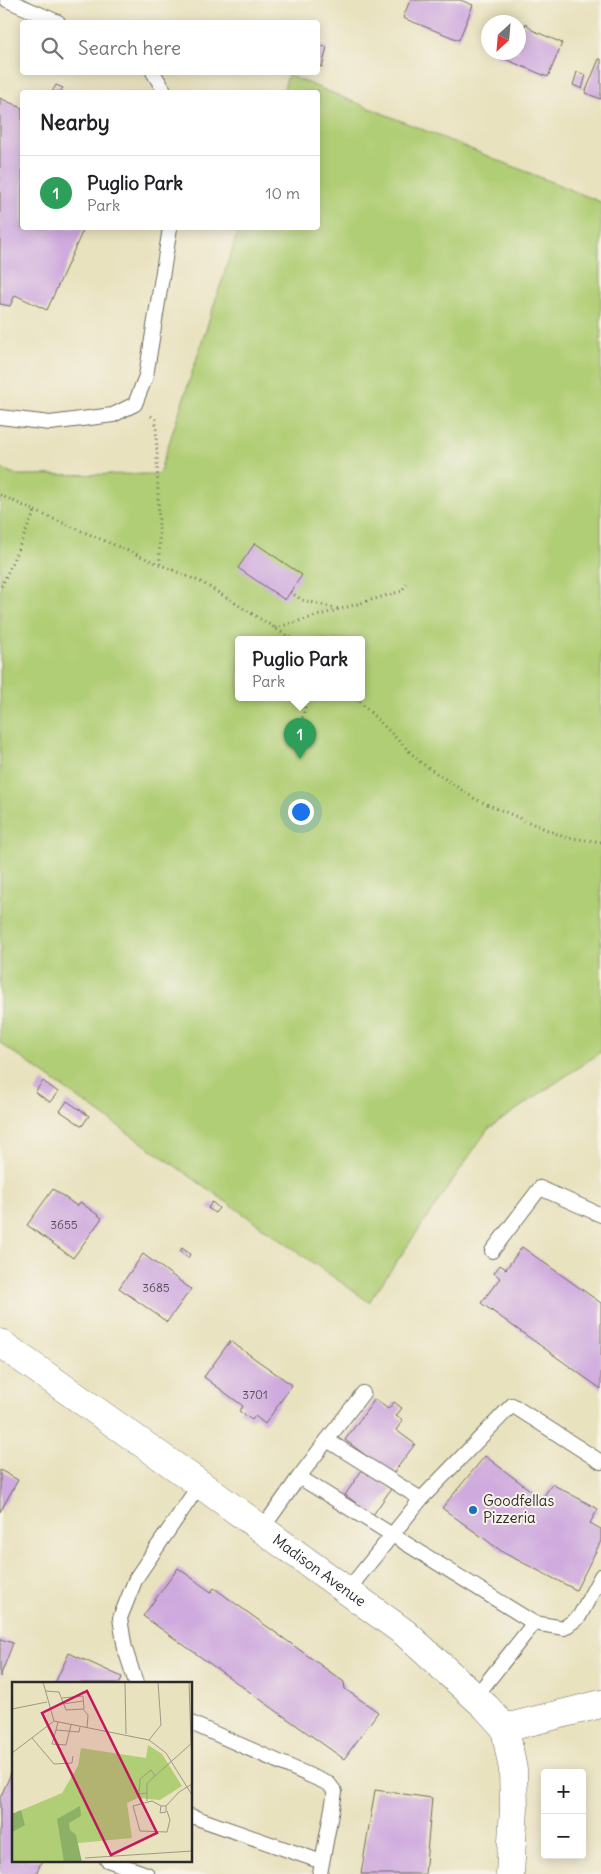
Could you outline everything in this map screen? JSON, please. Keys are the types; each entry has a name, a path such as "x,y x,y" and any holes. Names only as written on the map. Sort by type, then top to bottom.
{"main road":[{"name":"Madison Avenue","path":"0,1344 200,1484 405,1633 476,1696 506,1728"},
{"path":"510,1874 514,1808 513,1770 506,1728 601,1704"}],"lane":[{"path":"7,0 53,20"},
{"path":"155,75 164,90"},
{"path":"0,417 50,423 113,416 135,404 146,376 170,230"},
{"path":"492,1250 540,1188 601,1215"},
{"path":"262,1529 299,1477 363,1394"},
{"path":"347,1591 421,1499 512,1405 601,1462"},
{"path":"327,1440 421,1499"},
{"path":"299,1477 394,1534 534,1624 564,1628 578,1617 601,1576"},
{"path":"136,1682 125,1649 120,1618 136,1578 200,1484"},
{"path":"476,1696 534,1624"},
{"path":"192,1723 329,1784 335,1792 321,1868 192,1816"},
{"path":"113,1862 147,1874"}],"path":[{"path":"135,404 156,420 160,564"},
{"path":"0,495 202,583 287,636"},
{"path":"0,590 35,511"},
{"path":"274,628 402,590 408,580"},
{"path":"290,592 302,600 340,609"},
{"path":"296,742 306,701"},
{"path":"359,701 420,762 475,799 564,837 601,842"}],"green space":[{"path":"288,75 601,202 601,1052 488,1129 369,1302 0,1043 0,468 17,475 159,474 238,230 320,230 320,90 284,90"}],"building":[{"path":"410,0 460,0 473,5 459,40 403,18"},
{"path":"526,23 532,30 562,43 548,77 507,60 526,60"},
{"path":"320,45 327,47 322,67 320,66"},
{"path":"599,59 601,59 601,99 585,93"},
{"path":"577,72 586,75 582,89 573,85"},
{"path":"56,85 63,88 62,90 53,90"},
{"path":"0,98 20,107 20,230 83,230 47,310 15,295 10,306 0,304"},
{"path":"255,543 302,575 285,600 238,568"},
{"path":"43,1081 58,1092 50,1102 35,1092"},
{"path":"67,1101 89,1116 82,1126 60,1111"},
{"path":"53,1189 77,1206 80,1202 102,1218 73,1258 27,1225"},
{"path":"212,1202 219,1208 215,1213 208,1208"},
{"path":"522,1247 601,1303 601,1389 481,1303 500,1278 494,1273 500,1265 506,1269"},
{"path":"182,1248 190,1254 188,1258 180,1252"},
{"path":"143,1254 191,1289 167,1322 119,1288"},
{"path":"230,1341 292,1385 265,1424 255,1416 252,1420 239,1411 243,1406 204,1377"},
{"path":"375,1399 388,1409 394,1402 402,1408 396,1416 403,1420 396,1430 415,1444 392,1475 345,1440"},
{"path":"485,1456 542,1499 552,1484 598,1509 590,1523 601,1529 601,1541 576,1590 504,1553 442,1508"},
{"path":"0,1470 18,1480 0,1512"},
{"path":"362,1470 391,1489 373,1515 345,1495"},
{"path":"178,1568 211,1592 214,1588 344,1682 345,1689 378,1712 344,1759 143,1616"},
{"path":"0,1639 13,1643 0,1677"},
{"path":"69,1653 122,1677 120,1682 55,1682"},
{"path":"12,1771 12,1862 41,1862 36,1874 0,1874 0,1798"},
{"path":"375,1790 432,1798 425,1874 361,1874"}],"place":[{"name":"Puglio Park","path":"300,759"},
{"name":"Goodfellas Pizzeria","path":"473,1510"}]}
